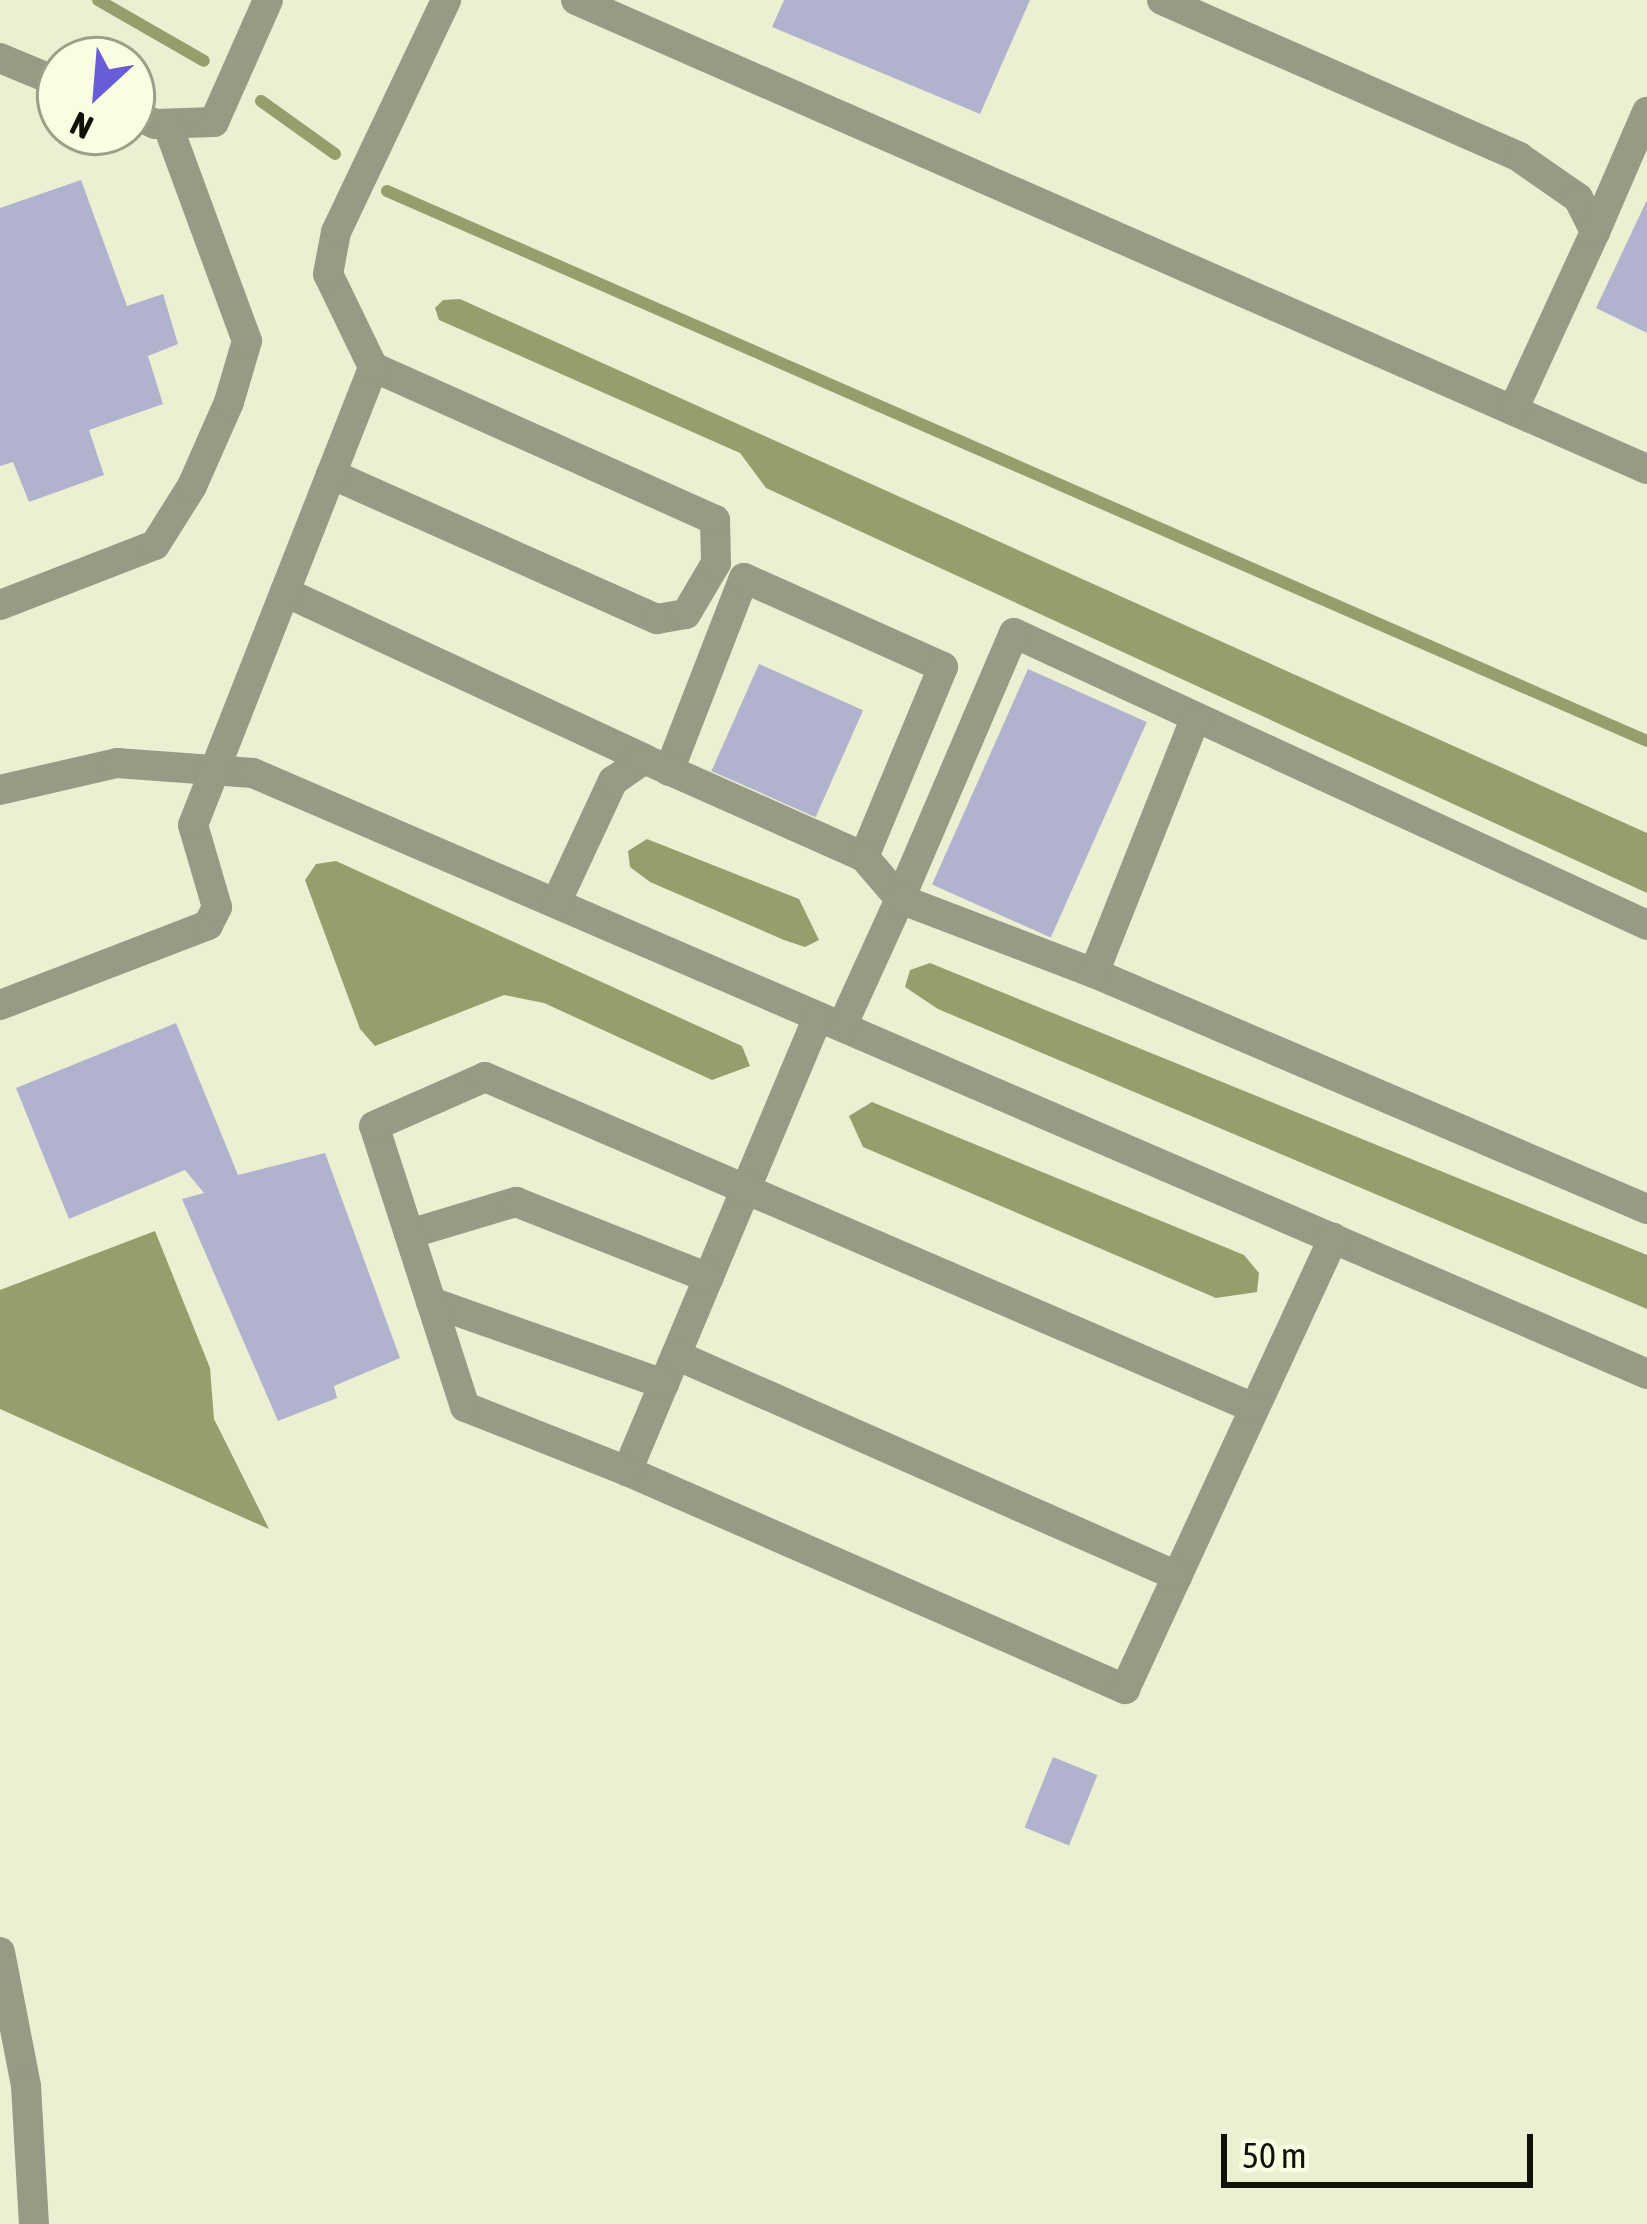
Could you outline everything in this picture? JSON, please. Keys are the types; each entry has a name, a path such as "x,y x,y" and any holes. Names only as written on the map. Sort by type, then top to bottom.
{"street":[{"path":"156,121 214,122 268,0"},
{"path":"331,474 657,620 686,614 716,562 715,520 373,367 328,274 336,232 446,0"},
{"path":"1162,0 1519,157 1578,198 1595,232"},
{"path":"583,1 1647,469"},
{"path":"0,58 36,73"},
{"path":"1513,410 1647,112"},
{"path":"0,605 155,544 192,486 229,402 247,341 167,124"},
{"path":"0,1005 208,925 217,907 193,825 373,367"},
{"path":"556,903 614,781 657,765 744,578 943,667 864,857"},
{"path":"285,592 864,857 900,898 1094,973 1647,1209"},
{"path":"627,1472 747,1186 830,1021 900,898 1014,633 1647,925"},
{"path":"1094,973 1195,719"},
{"path":"0,790 117,763 254,773 1647,1374"},
{"path":"1254,1408 485,1077 374,1126 465,1407 627,1472 1125,1688 1333,1238"},
{"path":"409,1234 516,1202 709,1278"},
{"path":"431,1302 670,1370 1177,1576"},
{"path":"0,1952 26,2086 34,2224"}],"shaded area":[{"path":"460,299 1647,833 1647,893 766,488 740,453 439,320 435,308 443,300"},
{"path":"647,839 799,899 819,940 805,947 784,940 650,882 630,867 628,851"},
{"path":"336,861 742,1046 750,1066 712,1080 544,1003 504,995 375,1046 360,1029 305,880 316,864"},
{"path":"930,963 1647,1255 1647,1309 938,1009 905,987 910,970"},
{"path":"872,1102 1244,1255 1259,1273 1257,1292 1216,1298 863,1147 849,1116"},
{"path":"155,1231 210,1368 214,1419 269,1529 0,1409 0,1290"}],"building":[{"path":"784,0 1030,0 980,114 772,27"},
{"path":"81,180 127,306 163,294 178,344 148,356 163,404 89,430 104,475 29,502 13,462 0,466 0,208"},
{"path":"1647,200 1647,333 1596,308"},
{"path":"759,664 863,710 816,817 711,771"},
{"path":"1028,669 1147,722 1051,937 932,885"},
{"path":"176,1023 238,1175 325,1153 400,1358 334,1386 337,1398 278,1421 182,1199 204,1193 185,1170 69,1219 16,1088"},
{"path":"1053,1757 1098,1775 1069,1845 1025,1827"}],"waterway":[{"path":"98,0 204,61"},
{"path":"261,101 335,154"},
{"path":"387,191 1647,741"}]}
